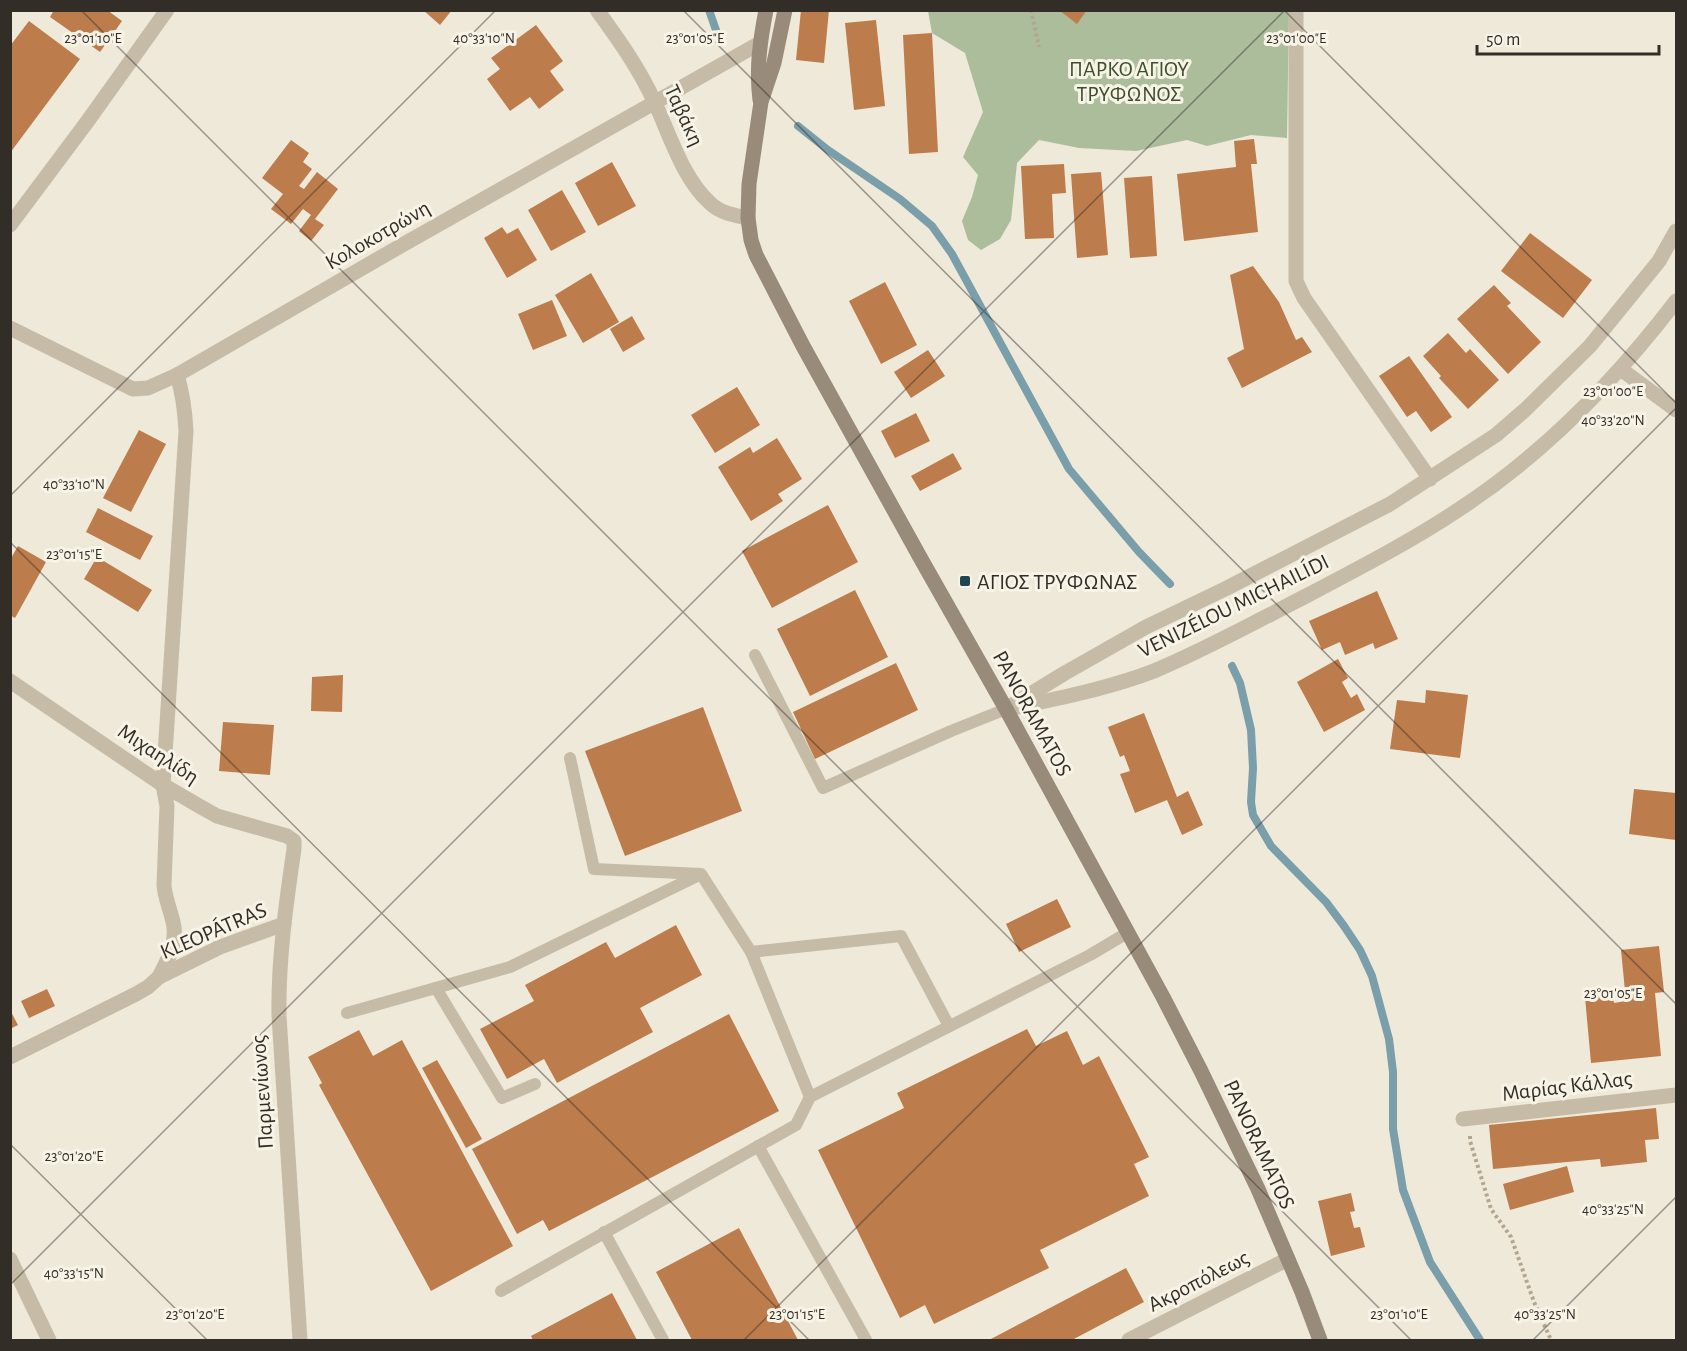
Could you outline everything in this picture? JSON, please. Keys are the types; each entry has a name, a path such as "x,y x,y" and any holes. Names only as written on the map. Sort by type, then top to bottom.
{"main road":[{"name":"PANORAMATOS","path":"761,102 758,73 766,10"},
{"name":"PANORAMATOS","path":"785,10 774,63 761,102 749,184 747,218 753,247 775,293 1163,997 1258,1190 1320,1341"}],"street":[{"path":"10,225 167,10"},
{"name":"Ταβάκη","path":"597,10 635,64 686,171 701,194 720,210 747,218"},
{"path":"1296,10 1296,281 1304,298 1431,479"},
{"name":"Κολοκοτρώνη","path":"10,328 133,389 148,388 177,375 760,43"},
{"name":"VENIZÉLOU MICHAILÍDI","path":"1006,710 1146,627 1390,504 1496,435 1590,346 1659,261 1677,231"},
{"name":"VENIZÉLOU MICHAILÍDI","path":"1006,710 1095,689 1152,671 1189,656 1368,564 1417,536 1459,510 1539,450 1622,369 1677,301"},
{"path":"1622,369 1677,410"},
{"name":"KLEOPÁTRAS","path":"159,977 171,952 174,927 165,897 164,885 167,806 163,785 186,431 183,393 177,375"},
{"name":"Μιχαηλίδη","path":"10,681 163,785 217,816 288,836 294,841"},
{"name":"Παρμενίωνος","path":"294,841 284,924 279,1016 300,1341"},
{"name":"KLEOPÁTRAS","path":"10,1057 136,994 159,977 220,947 284,924"},
{"name":"Μαρίας Κάλλας","path":"1463,1119 1677,1095"},
{"path":"10,1259 48,1341"},
{"name":"Ακροπόλεως","path":"1129,1341 1288,1259"}],"lane":[{"path":"755,655 823,788 951,731 1006,710"},
{"path":"570,758 594,869 701,874"},
{"path":"701,874 751,952 810,1096"},
{"path":"347,1013 510,967 701,874"},
{"path":"501,1291 796,1125 810,1096 1090,955 1127,933"},
{"path":"751,952 901,936 950,1026"},
{"path":"436,988 502,1098 535,1084"},
{"path":"758,1146 866,1341"},
{"path":"604,1232 663,1341"}],"path":[{"path":"1031,10 1039,48"},
{"path":"1463,1119 1470,1122 1470,1141 1491,1209 1511,1237 1534,1302 1551,1341"}],"green space":[{"name":"ΠΑΡΚΟ ΑΓΙΟΥ ΤΡΥΦΩΝΟΣ","path":"928,11 1289,11 1287,138 1251,135 1207,146 1187,140 1136,151 1079,148 1039,140 1017,163 1011,220 1000,239 981,250 968,240 962,221 978,175 963,157 983,112 965,53 932,33"}],"building":[{"path":"54,10 107,10 122,21 100,52 50,17"},
{"path":"423,10 452,10 440,25"},
{"path":"801,10 829,10 824,63 796,60"},
{"path":"1059,10 1087,10 1077,24"},
{"path":"876,20 885,106 854,110 845,23"},
{"path":"29,21 80,59 10,153 10,46"},
{"path":"536,25 563,61 550,71 564,90 539,109 530,97 510,111 487,79 500,69 491,58"},
{"path":"932,33 938,152 909,154 903,35"},
{"path":"1254,139 1257,164 1251,164 1258,232 1184,241 1177,174 1236,167 1234,141"},
{"path":"291,140 309,153 303,162 312,169 299,186 304,189 317,172 338,189 315,219 324,225 311,241 299,231 311,215 303,209 291,224 271,209 283,194 262,178"},
{"path":"612,162 636,206 598,226 575,183"},
{"path":"1064,164 1066,193 1052,194 1054,238 1025,239 1021,166"},
{"path":"1101,172 1108,255 1077,258 1071,174"},
{"path":"1152,176 1157,256 1130,258 1124,178"},
{"path":"562,190 586,232 551,251 528,210"},
{"path":"502,227 507,234 518,228 537,260 507,278 484,238"},
{"path":"1530,233 1592,280 1563,318 1501,271"},
{"path":"1253,266 1279,302 1296,340 1302,337 1312,352 1242,388 1227,358 1244,349 1230,275"},
{"path":"591,273 619,322 583,343 555,295"},
{"path":"885,282 917,345 881,364 849,301"},
{"path":"1494,285 1511,303 1507,306 1541,342 1508,374 1457,319"},
{"path":"552,300 567,336 533,350 518,314"},
{"path":"632,316 645,339 623,352 610,329"},
{"path":"1448,333 1466,353 1470,349 1499,380 1468,409 1439,378 1441,376 1423,356"},
{"path":"928,350 945,376 911,398 894,372"},
{"path":"1409,356 1452,417 1431,432 1416,411 1407,417 1379,376"},
{"path":"737,387 760,425 715,453 691,415"},
{"path":"916,413 930,441 895,458 881,431"},
{"path":"139,430 166,444 131,512 103,498"},
{"path":"777,438 802,479 778,494 783,501 751,521 718,467 750,447 753,453"},
{"path":"953,453 962,469 920,491 911,476"},
{"path":"828,505 858,562 772,608 742,551"},
{"path":"98,508 153,536 140,560 86,532"},
{"path":"18,546 46,562 15,618 10,615 10,560"},
{"path":"97,557 152,590 138,612 84,579"},
{"path":"855,590 888,657 810,696 777,629"},
{"path":"1377,591 1398,639 1375,649 1373,643 1345,655 1340,642 1322,650 1309,621"},
{"path":"1338,659 1348,678 1342,682 1351,698 1357,694 1365,710 1324,732 1297,682"},
{"path":"896,663 918,710 815,759 793,712"},
{"path":"343,675 342,712 311,711 312,677"},
{"path":"1426,690 1468,695 1460,758 1390,749 1397,700 1425,703"},
{"path":"703,707 742,811 625,856 585,751"},
{"path":"1144,713 1177,797 1188,791 1203,825 1182,835 1167,800 1135,813 1120,774 1130,771 1124,755 1120,757 1108,727"},
{"path":"223,722 274,725 270,775 219,771"},
{"path":"1634,789 1676,793 1676,840 1629,834"},
{"path":"1057,899 1071,927 1019,952 1006,924"},
{"path":"676,925 702,975 640,1008 653,1032 557,1083 544,1059 507,1079 480,1029 534,1001 525,985 606,942 615,958"},
{"path":"1659,946 1664,992 1655,993 1661,1056 1591,1063 1585,997 1613,994 1614,1003 1626,1001 1621,950"},
{"path":"47,989 55,1006 29,1018 21,1001"},
{"path":"10,1010 18,1025 10,1029"},
{"path":"729,1014 779,1111 549,1231 543,1220 517,1234 472,1149"},
{"path":"1027,1029 1036,1046 1067,1031 1083,1065 1099,1056 1149,1157 1134,1164 1149,1196 1040,1250 1049,1268 934,1324 925,1305 900,1318 818,1150 904,1108 897,1093"},
{"path":"359,1030 373,1056 402,1040 513,1246 431,1291 319,1085 322,1083 308,1057"},
{"path":"437,1060 482,1139 466,1148 422,1068"},
{"path":"1656,1108 1659,1139 1645,1140 1647,1162 1601,1167 1600,1159 1493,1169 1489,1125"},
{"path":"1567,1166 1574,1192 1510,1210 1503,1184"},
{"path":"1351,1193 1355,1211 1350,1212 1354,1228 1360,1227 1365,1247 1331,1256 1318,1201"},
{"path":"739,1228 798,1340 692,1340 656,1272"},
{"path":"1126,1268 1144,1302 1072,1340 989,1340"},
{"path":"612,1293 637,1340 533,1340 531,1336"}],"waterway":[{"path":"709,10 717,33"},
{"path":"798,126 828,150 900,199 932,226 952,254 1069,469 1139,552 1170,584"},
{"path":"1232,666 1240,683 1251,730 1253,815 1271,846 1326,902 1344,926 1360,950 1372,976 1389,1039 1393,1072 1393,1129 1403,1190 1430,1262 1480,1340"}],"place":[{"name":"ΑΓΙΟΣ ΤΡΥΦΩΝΑΣ","path":"965,581"}]}
